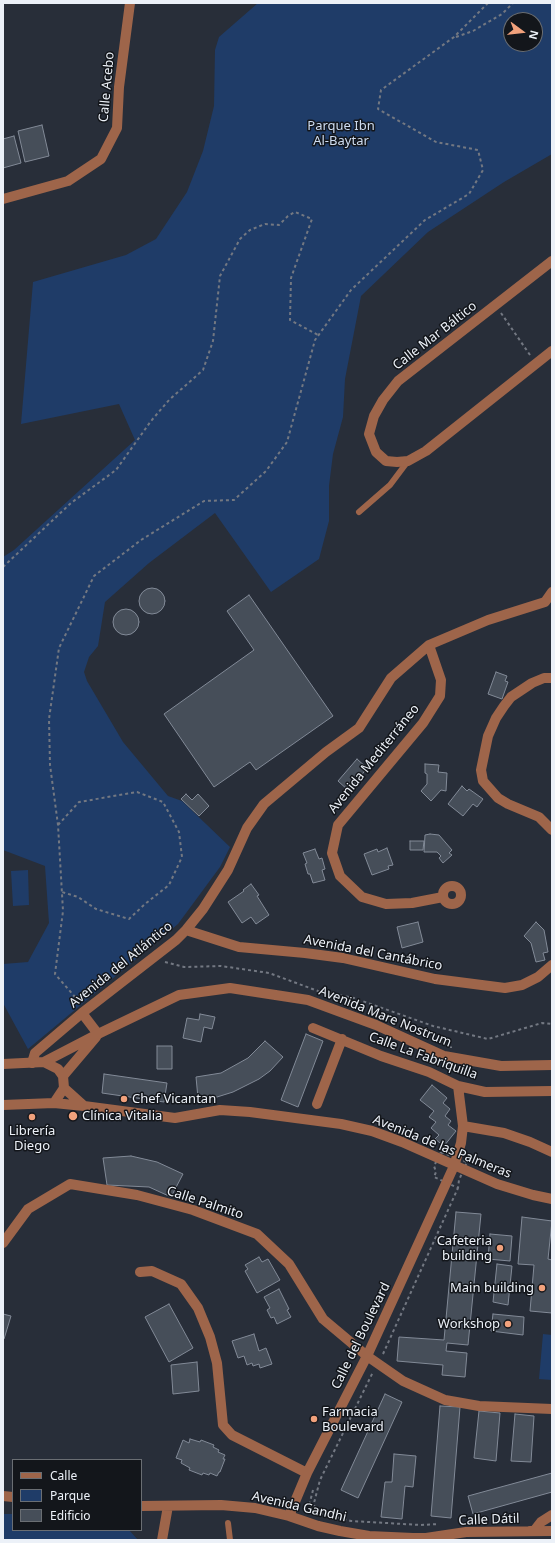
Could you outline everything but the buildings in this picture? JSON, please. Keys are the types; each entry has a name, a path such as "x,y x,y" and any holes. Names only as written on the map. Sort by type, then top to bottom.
{"street":[{"name":"Calle Acebo","path":"3,199 68,181 101,159 117,128 119,87 130,3"},
{"name":"Calle Mar Báltico","path":"408,462 386,461 376,452 369,434 374,416 383,400 398,381 552,261"},
{"path":"408,462 426,451 552,351"},
{"name":"Avenida del Atlántico","path":"32,1063 36,1052 82,1013 176,940 186,930 203,909 228,870 247,828 264,804 326,752 359,728 391,678 429,645 488,620 544,602 552,592"},
{"name":"Avenida Mediterráneo","path":"429,645 441,680 440,696 423,723 338,825 332,853 340,876 362,897 386,904 412,903 443,898"},
{"path":"552,678 538,680 511,697 496,718 488,736 480,770 483,781 498,798 508,804 539,817 552,830"},
{"name":"Avenida del Cantábrico","path":"186,930 239,947 305,952 343,958 435,979 505,988 522,985 538,977 552,965"},
{"name":"Avenida Mare Nostrum","path":"44,1062 179,995 230,988 308,1000 376,1025 444,1056 501,1066 552,1064"},
{"path":"82,1013 98,1034"},
{"name":"Calle La Fabriquilla","path":"313,1028 381,1056 429,1072 458,1086 485,1092 552,1091"},
{"name":"Avenida Mare Nostrum","path":"64,1076 98,1034"},
{"path":"318,1104 342,1039"},
{"path":"3,1064 44,1062 58,1069 64,1076 64,1088 54,1103"},
{"name":"Calle del Boulevard","path":"289,1516 306,1473 367,1356 454,1166 461,1143 463,1126 458,1086"},
{"path":"64,1088 84,1106"},
{"name":"Avenida de las Palmeras","path":"3,1105 54,1103 175,1118 220,1110 250,1112 341,1124 372,1131 402,1142 454,1166 511,1188 532,1195 552,1199"},
{"path":"463,1126 504,1133 530,1142 552,1152"},
{"name":"Calle Palmito","path":"3,1243 28,1209 70,1184 137,1196 193,1210 257,1234 289,1264 323,1319 367,1356 404,1381 445,1400 479,1406 552,1409"},
{"path":"140,1272 152,1271 181,1284 198,1308 210,1337 217,1363 224,1425 232,1435 306,1473"},
{"name":"Avenida Gandhi","path":"142,1506 221,1505 255,1508 289,1516 340,1532 369,1536 426,1539"},
{"path":"162,1540 168,1506"},
{"path":"512,1532 534,1531 541,1522 552,1515"},
{"name":"Calle Dátil","path":"426,1539 466,1532 552,1531"}],"lane":[{"path":"359,512 390,485 408,462"},
{"path":"228,1522 230,1540"}],"path":[{"path":"82,1013 74,997 55,974 63,911 58,825 50,765 49,719 59,648 94,576 141,540 204,501 234,500 266,471 287,442 315,340 318,335 351,290 425,220 469,194 482,170 478,150 436,142 378,109 381,90 454,37 488,3"},
{"path":"454,37 473,31 502,14 513,3"},
{"path":"3,567 71,503 116,470 151,421 169,400 203,370 213,341 220,276 240,239 250,230 265,224 279,225 288,216 295,212 312,219 291,278 290,320 318,335"},
{"path":"499,310 536,365"},
{"path":"58,825 79,802 137,792 163,802 179,832 182,857 169,885 129,918 96,909 78,897 62,892"},
{"path":"314,1486 309,1506 316,1512 351,1520 420,1525 444,1524"}],"green space":[{"name":"Parque Ibn Al-Baytar","path":"258,3 552,3 552,154 504,182 428,232 361,296 345,379 343,417 333,454 329,486 329,521 319,559 271,592 215,513 149,563 105,602 98,646 89,657 84,672 87,681 123,742 168,796 182,801 230,847 220,867 178,924 28,1049 3,1003 3,964 28,962 49,923 45,866 3,850 3,557 14,550 135,440 119,404 21,424 33,282 126,255 156,239 187,192 203,151 214,106 215,50 219,37"},
{"path":"28,870 29,905 13,906 11,871"},
{"path":"543,1334 552,1335 552,1380 539,1379"},
{"path":"3,1514 12,1514 12,1531 130,1531 138,1540 3,1540"}],"place":[{"name":"Chef Vicantan","path":"124,1099"},
{"name":"Clínica Vitalia","path":"73,1116"},
{"name":"Librería Diego","path":"32,1117"},
{"name":"Cafeteria building","path":"500,1248"},
{"name":"Main building","path":"542,1288"},
{"name":"Workshop","path":"508,1324"},
{"name":"Farmacia Boulevard","path":"314,1419"}]}
